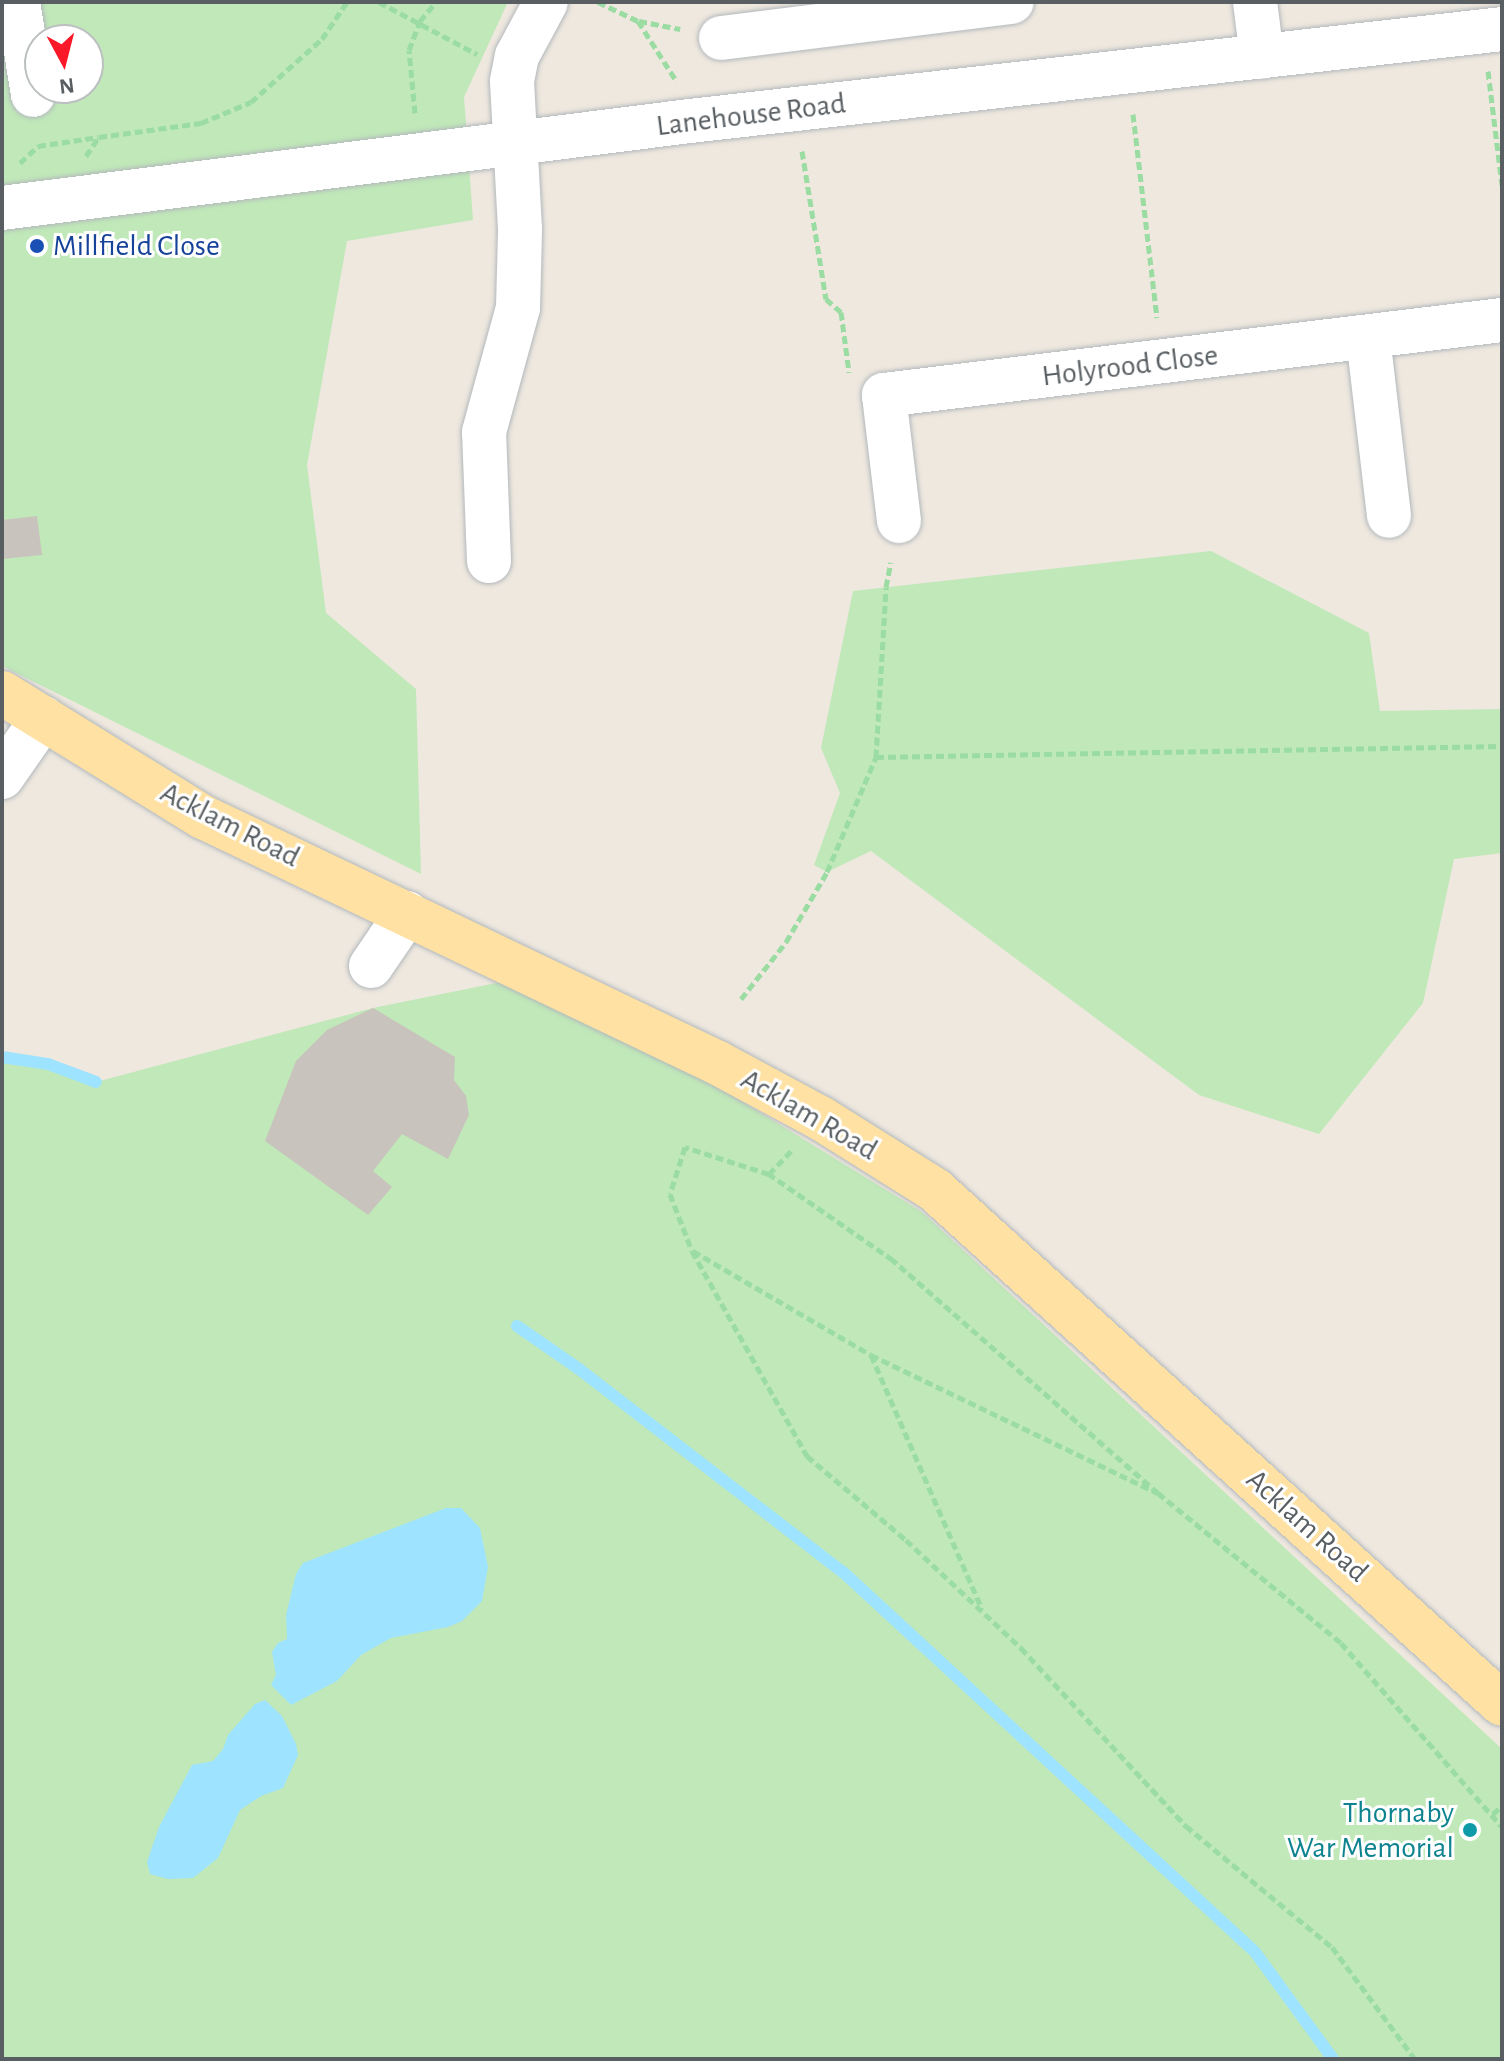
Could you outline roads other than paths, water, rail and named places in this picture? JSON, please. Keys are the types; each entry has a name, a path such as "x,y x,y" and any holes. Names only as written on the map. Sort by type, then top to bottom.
{"main road":[{"name":"Acklam Road","path":"2,693 203,817 718,1063 822,1119 935,1190 1502,1704"}],"street":[{"path":"489,561 484,432 518,308 512,81 517,56 546,2"},
{"path":"721,38 828,13 1012,2"},
{"path":"1255,2 1262,57"},
{"name":"Lanehouse Road","path":"19,194 91,196 420,158 690,121 1492,30"},
{"name":"Holyrood Close","path":"899,521 884,395 1502,320"},
{"path":"1368,337 1389,516"},
{"path":"2,777 43,718"},
{"path":"371,966 407,913"}],"water":[{"path":"446,1508 461,1508 480,1528 488,1567 482,1601 462,1621 448,1627 391,1638 361,1655 337,1681 291,1705 271,1685 276,1675 272,1652 278,1643 287,1639 286,1615 296,1574 303,1563"},
{"path":"265,1700 282,1716 296,1744 298,1755 283,1788 261,1796 240,1810 218,1858 193,1878 168,1879 150,1874 147,1862 159,1827 192,1765 213,1761 223,1749 228,1735 255,1704"}],"waterway":[{"path":"2,1057 48,1064 96,1082"},
{"path":"517,1326 579,1369 843,1572 1255,1952 1333,2059"}],"place":[{"name":"Millfield Close","path":"37,246"},
{"name":"Thornaby War Memorial","path":"1470,1830"}]}
